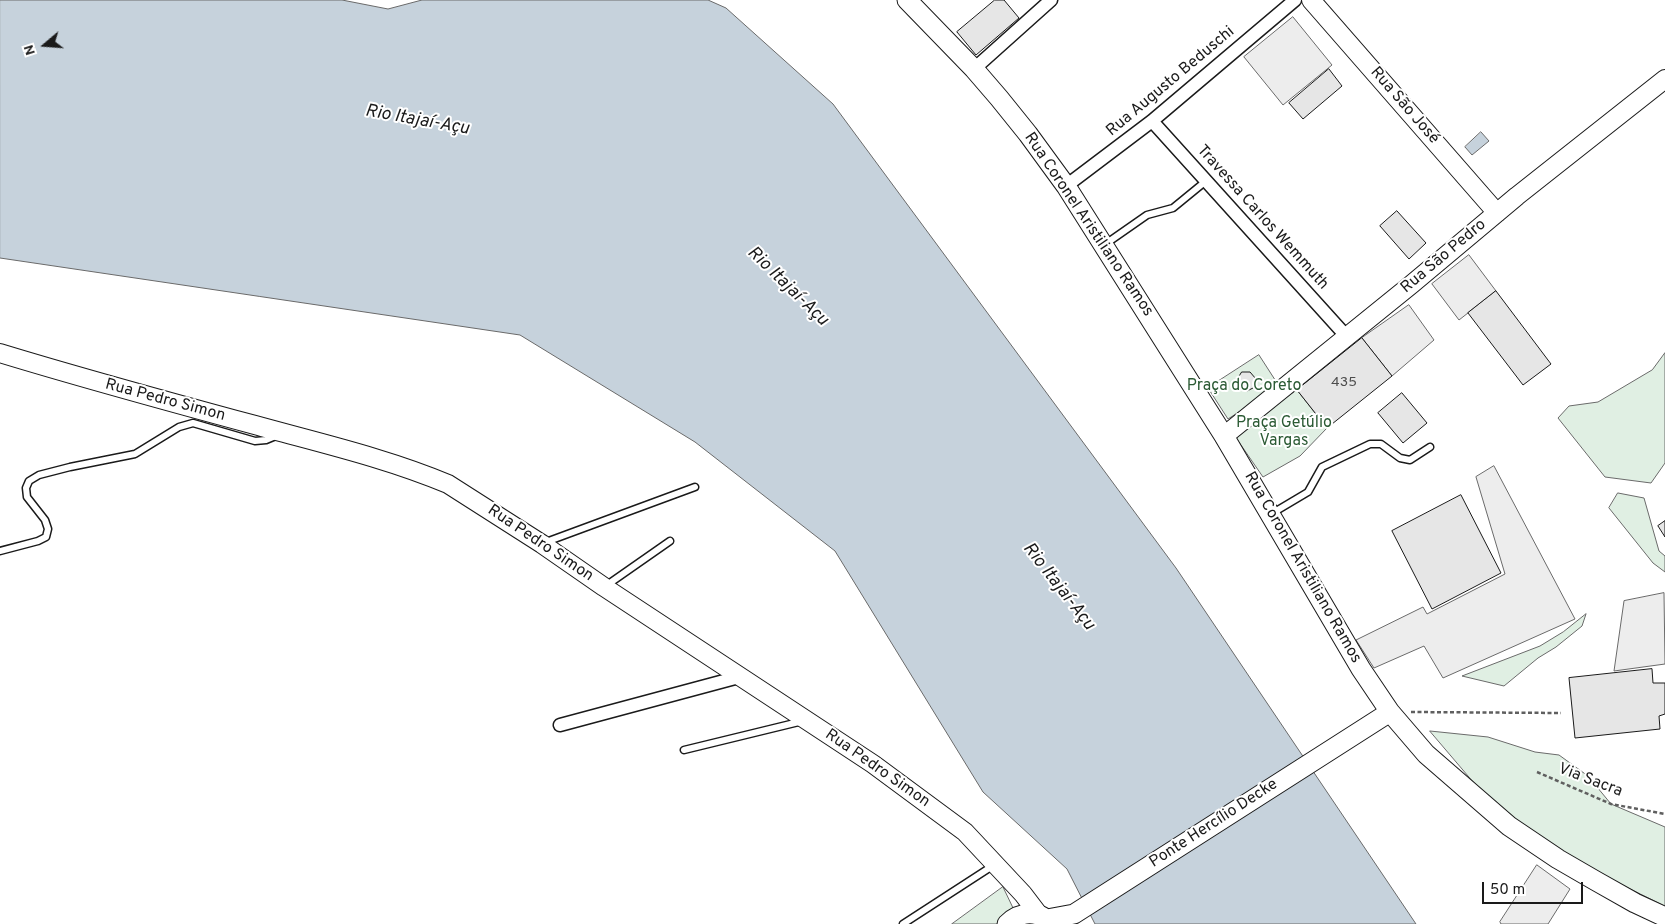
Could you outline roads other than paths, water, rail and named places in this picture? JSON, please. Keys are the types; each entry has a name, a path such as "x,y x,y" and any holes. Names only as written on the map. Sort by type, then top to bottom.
{"main road":[{"name":"Rua Coronel Aristiliano Ramos","path":"907,0 974,69 1028,134 1066,186 1224,436 1361,669 1390,712 1426,754 1509,826 1558,859 1596,881 1635,903 1665,916"},
{"name":"Ponte Hercílio Decke","path":"1073,916 1390,712"},
{"path":"1011,920 1027,913 1046,919 1073,916"}],"street":[{"path":"974,69 1051,0"},
{"name":"Rua Augusto Beduschi","path":"1066,186 1152,121 1295,0"},
{"name":"Rua São José","path":"1311,0 1497,213"},
{"name":"Rua São Pedro","path":"1224,436 1497,213 1665,79"},
{"name":"Travessa Carlos Wemmuth","path":"1152,121 1347,337"},
{"name":"Rua Pedro Simon","path":"0,353 99,383 342,448 448,484 542,544 739,678 873,764 965,832 1046,919"},
{"path":"560,725 739,678"},
{"name":"Rua Pedro Simon","path":"1008,879 1014,902 1011,920"}],"lane":[{"path":"1103,246 1147,215 1173,208 1206,181"},
{"path":"0,551 46,537 48,529 45,520 27,497 26,488 29,481 39,475 134,454 180,427 193,424 255,441 266,440 283,433"},
{"path":"1270,514 1308,492 1322,467 1370,444 1381,444 1400,458 1410,460 1430,447"},
{"path":"542,544 695,487"},
{"path":"604,587 670,540"},
{"path":"684,750 806,720"},
{"path":"903,924 995,864"}],"water":[{"name":"Rio Itajaí-Açu","path":"0,0 342,0 388,9 422,0 708,0 726,8 833,104 1176,568 1416,924 1095,924 1067,869 983,792 835,551 695,442 520,335 0,258"},
{"path":"1481,132 1489,141 1472,155 1465,147"}],"park label":[{"name":"Praça do Coreto","path":"1244,387"},
{"name":"Praça Getúlio Vargas","path":"1284,433"}]}
